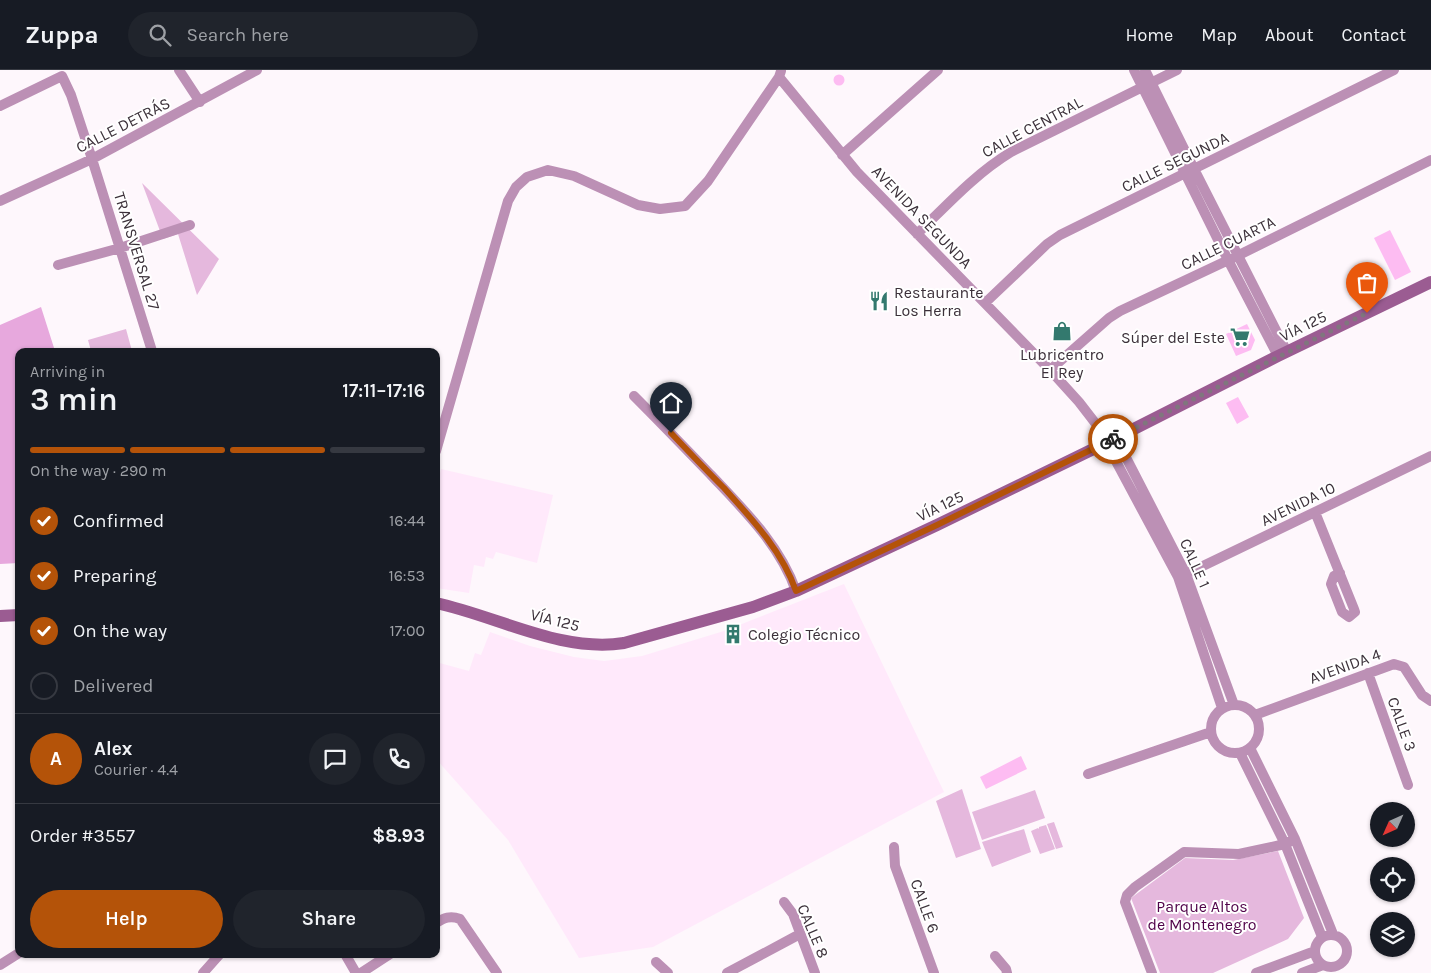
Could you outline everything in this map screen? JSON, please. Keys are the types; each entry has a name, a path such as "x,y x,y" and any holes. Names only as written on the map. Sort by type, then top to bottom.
{"main road":[{"name":"VÍA 125","path":"440,604 540,634 586,644 608,646 753,607 796,591 937,525 1431,282"},
{"path":"0,616 15,614"}],"street":[{"path":"179,70 200,102"},
{"name":"CALLE DETRÁS","path":"0,201 92,159 257,70"},
{"path":"842,155 938,70"},
{"path":"1134,70 1147,85 1282,354"},
{"path":"1145,70 1147,85"},
{"name":"CALLE CENTRAL","path":"917,234 978,174 993,163 1011,152 1177,70"},
{"name":"CALLE SEGUNDA","path":"985,303 1060,234 1394,70"},
{"path":"440,437 508,201 516,187 527,176 548,170 574,176 638,205 660,209 685,206 708,181 780,73"},
{"name":"AVENIDA SEGUNDA","path":"780,73 857,172 1050,370 1112,440"},
{"name":"TRANSVERSAL 27","path":"0,106 62,76 71,95 92,159 151,348"},
{"name":"CALLE CUARTA","path":"1050,370 1109,318 1431,160"},
{"path":"58,265 120,248 190,225"},
{"path":"634,396 749,515 780,558 790,575 796,591"},
{"name":"CALLE 1","path":"1112,440 1182,576 1234,705"},
{"name":"AVENIDA 10","path":"1182,576 1431,456"},
{"path":"1315,512 1340,573"},
{"name":"CALLE 1","path":"1182,576 1222,708"},
{"name":"AVENIDA 4","path":"1255,715 1394,664 1404,667 1422,695 1431,701"},
{"name":"CALLE 3","path":"1368,673 1408,785"},
{"path":"1234,705 1245,707 1255,715 1260,729 1255,743 1240,753 1224,751 1213,740 1211,732 1213,718 1222,708 1234,705"},
{"path":"1088,774 1211,732"},
{"path":"1250,748 1290,841 1327,936"},
{"path":"1240,753 1290,841"},
{"path":"1152,973 1125,902 1127,895 1135,886 1184,852 1239,854 1290,841"},
{"name":"CALLE 6","path":"894,847 895,866 934,973"},
{"name":"CALLE 8","path":"784,902 793,914 815,973"},
{"path":"440,920 444,918 455,917 460,919 497,973"},
{"path":"727,973 800,934"},
{"path":"1327,936 1342,939 1347,948 1346,958 1340,969 1323,965 1316,957 1315,945 1327,936"},
{"path":"1256,973 1314,951"},
{"path":"0,965 15,956"},
{"path":"994,956 1006,969 1007,973"},
{"path":"203,973 216,958"},
{"path":"347,958 356,973"},
{"path":"361,973 384,958"},
{"path":"656,962 668,973"},
{"path":"1302,973 1323,965"}],"shaded area":[{"path":"41,307 54,348 15,348 15,563 0,564 0,325"},
{"path":"441,469 553,495 537,563 496,552 493,559 486,557 484,567 474,565 469,593 440,589"},
{"path":"844,584 944,792 653,947 579,958 508,840 440,764 440,663 469,671 475,653 481,655 490,632 530,646 574,657 604,661 642,656 724,631"}],"green space":[{"path":"142,183 219,259 197,295 178,234 163,239"},
{"path":"126,329 131,348 90,348 88,340"},
{"path":"962,789 981,849 956,858 936,801"},
{"path":"1035,790 1045,818 982,840 972,812"},
{"path":"1054,822 1063,847 1056,849 1047,824"},
{"path":"1046,825 1055,849 1040,854 1031,831"},
{"path":"1024,829 1031,852 992,867 982,842"},
{"name":"Parque Altos de Montenegro","path":"1278,851 1304,918 1288,939 1213,973 1160,973 1131,898 1185,858 1233,860"}],"building":[{"path":"839,74 845,80 839,86 833,80"},
{"path":"1390,230 1411,272 1395,280 1374,238"},
{"name":"Súper del Este","path":"1247,324 1255,340 1251,350 1236,356 1226,334"},
{"path":"1238,397 1249,417 1237,424 1226,403"},
{"name":"Colegio Técnico","path":"736,629 738,635 730,638 728,632"},
{"path":"1021,756 1027,769 986,789 980,777"}],"way so far":[{"path":"1113,439 1367,313"}],"place":[{"name":"Restaurante Los Herra","path":"879,301"},
{"name":"Lubricentro El Rey","path":"1062,331"},
{"name":"Súper del Este","path":"1240,337"},
{"name":"Colegio Técnico","path":"733,634"}],"route":[{"path":"671,433 761,530 790,575 796,591 1113,439"}]}
